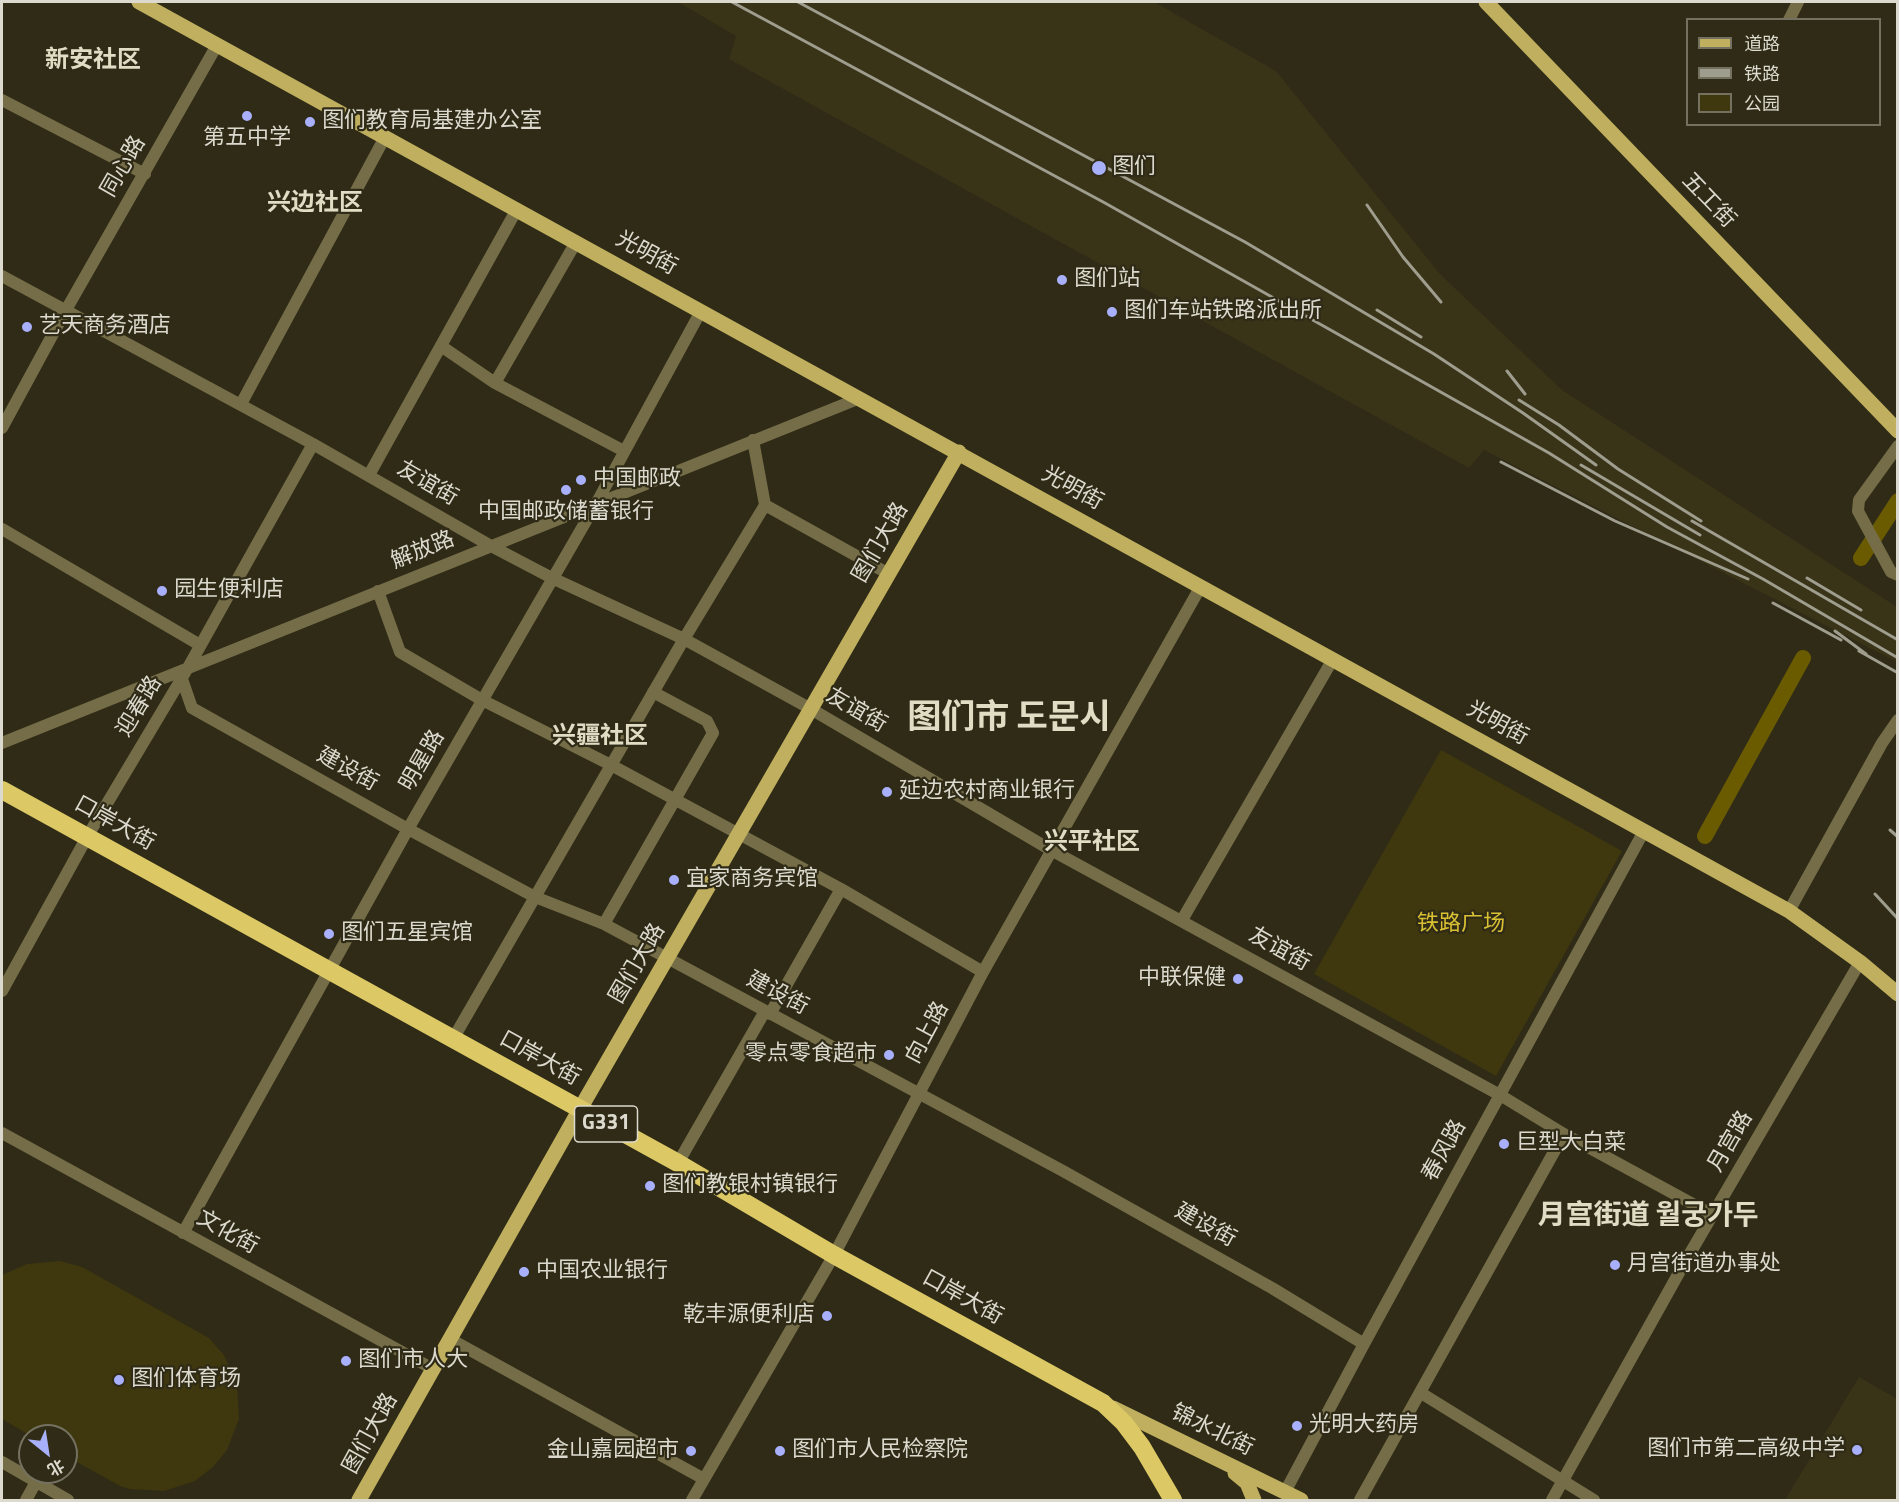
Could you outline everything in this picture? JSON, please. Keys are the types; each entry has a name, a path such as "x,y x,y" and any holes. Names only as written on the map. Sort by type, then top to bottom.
{"highway":[{"name":"口岸大街","path":"2,790 678,1163 834,1255 1103,1403 1124,1423 1142,1447 1173,1500"}],"main road":[{"name":"光明街","path":"139,2 1789,911 1898,994"},
{"name":"五工街","path":"1486,2 1898,431"},
{"name":"图们大路","path":"359,1500 579,1109 959,452"},
{"name":"锦水北街","path":"1103,1403 1221,1461 1282,1496 1301,1500"},
{"path":"1221,1461 1247,1483 1254,1500"}],"street":[{"path":"1790,18 1798,2"},
{"name":"同心路","path":"2,428 66,310 217,45"},
{"path":"2,100 145,174"},
{"path":"241,404 385,137"},
{"path":"369,475 517,209"},
{"path":"495,383 576,242"},
{"name":"友谊街","path":"2,276 241,404 491,546 552,578 684,639 811,709 1051,850 1500,1095 1564,1134 1713,1215"},
{"name":"明星路","path":"183,1233 408,829 597,502 701,310"},
{"path":"441,346 495,383 624,451"},
{"name":"解放路","path":"2,743 860,398"},
{"path":"453,1039 653,692 765,505 753,440"},
{"name":"迎春路","path":"2,991 87,837 182,679 313,444"},
{"path":"1898,446 1859,500 1858,511 1892,572 1898,575"},
{"path":"765,505 889,574"},
{"path":"2,529 200,645"},
{"name":"向上路","path":"692,1500 834,1255 983,972 1201,586"},
{"path":"378,591 400,652 482,700 611,765 841,889 983,972"},
{"path":"1182,920 1333,659"},
{"name":"建设街","path":"182,679 192,708 535,897 604,924 1063,1171 1272,1287 1364,1344"},
{"path":"604,924 713,733 707,721 653,692"},
{"path":"1789,911 1882,743 1898,720"},
{"name":"春风路","path":"1282,1496 1644,831"},
{"path":"678,1163 841,889"},
{"name":"月宫路","path":"1552,1500 1713,1215 1860,963"},
{"name":"文化街","path":"2,1133 433,1369"},
{"path":"1360,1500 1564,1134"},
{"path":"450,1340 704,1479"},
{"path":"1421,1393 1594,1500"},
{"path":"2,1462 18,1471"},
{"path":"26,1500 35,1484"},
{"path":"40,1484 68,1500"}],"shaded area":[{"path":"678,2 1154,2 1276,71 1440,274 1562,390 1897,607 1897,662 1484,450 1469,468 729,59 736,36"},
{"name":"图们市第二高级中学","path":"1859,1377 1897,1399 1897,1500 1785,1500"}],"green space":[{"name":"铁路广场","path":"1441,750 1622,851 1496,1076 1314,974"},
{"name":"图们体育场","path":"60,1261 82,1267 209,1338 224,1355 237,1385 239,1419 227,1450 213,1467 195,1481 164,1491 130,1489 120,1486 78,1463 78,1424 18,1424 18,1428 2,1419 2,1275 27,1264"}],"waterway":[{"path":"1861,558 1898,501"},
{"path":"1705,836 1803,658"}],"railway":[{"path":"732,2 1105,203 1549,453 1667,527 1763,579 1898,658"},
{"path":"798,2 1245,242 1434,354 1596,465"},
{"path":"1367,205 1403,257 1441,302"},
{"path":"1377,310 1421,337"},
{"path":"1507,371 1525,394"},
{"path":"1519,400 1559,425 1618,469 1701,521"},
{"path":"1501,462 1615,521 1748,579"},
{"path":"1581,465 1700,535"},
{"path":"1692,521 1898,640"},
{"path":"1807,578 1861,610"},
{"path":"1773,603 1841,640"},
{"path":"1835,631 1866,654"},
{"path":"1859,651 1898,673"},
{"path":"1890,830 1898,837"},
{"path":"1875,894 1898,919"}],"place":[{"name":"第五中学","path":"247,116"},
{"name":"图们教育局基建办公室","path":"310,122"},
{"name":"图们","path":"1099,168"},
{"name":"图们站","path":"1062,280"},
{"name":"图们车站铁路派出所","path":"1112,312"},
{"name":"艺天商务酒店","path":"27,327"},
{"name":"中国邮政","path":"581,480"},
{"name":"中国邮政储蓄银行","path":"566,490"},
{"name":"园生便利店","path":"162,591"},
{"name":"延边农村商业银行","path":"887,792"},
{"name":"宜家商务宾馆","path":"674,880"},
{"name":"图们五星宾馆","path":"329,934"},
{"name":"中联保健","path":"1238,979"},
{"name":"零点零食超市","path":"889,1055"},
{"name":"巨型大白菜","path":"1504,1144"},
{"name":"图们教银村镇银行","path":"650,1186"},
{"name":"月宫街道办事处","path":"1615,1265"},
{"name":"中国农业银行","path":"524,1272"},
{"name":"乾丰源便利店","path":"827,1316"},
{"name":"图们市人大","path":"346,1361"},
{"name":"图们体育场","path":"119,1380"},
{"name":"光明大药房","path":"1297,1426"},
{"name":"图们市第二高级中学","path":"1857,1450"},
{"name":"金山嘉园超市","path":"691,1451"},
{"name":"图们市人民检察院","path":"780,1451"}],"district":[{"name":"新安社区","path":"93,61"},
{"name":"兴边社区","path":"315,204"},
{"name":"图们市 도문시","path":"1009,720"},
{"name":"兴疆社区","path":"600,737"},
{"name":"兴平社区","path":"1092,843"},
{"name":"月宫街道 월궁가두","path":"1648,1217"}]}
